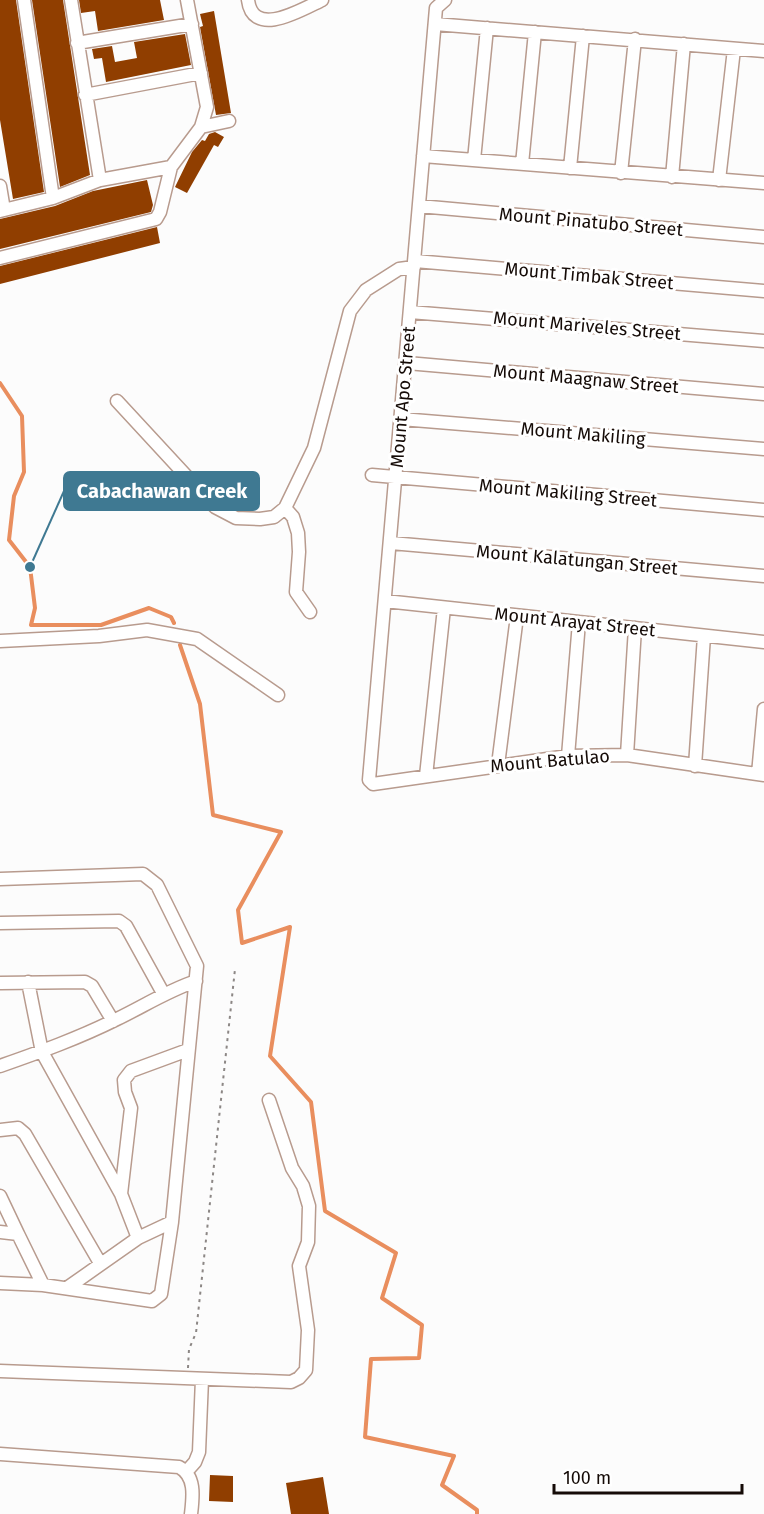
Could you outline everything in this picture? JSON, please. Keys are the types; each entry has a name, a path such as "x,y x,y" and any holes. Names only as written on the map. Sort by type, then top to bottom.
{"street":[{"path":"24,0 52,198"},
{"path":"71,0 100,180"},
{"path":"0,258 156,219 160,212 171,167 201,127 207,107 188,0"},
{"path":"248,0 249,9 255,17 266,21 285,17 322,0"},
{"name":"Mount Apo Street","path":"373,784 367,776 391,543 435,24 441,4"},
{"path":"77,43 192,24"},
{"path":"435,24 764,51"},
{"path":"474,160 487,28"},
{"path":"522,164 535,32"},
{"path":"570,168 583,36"},
{"path":"621,173 635,39"},
{"path":"672,177 684,44"},
{"path":"719,180 734,49"},
{"path":"85,94 201,73"},
{"path":"201,127 229,122"},
{"path":"423,156 764,183"},
{"path":"0,186 2,211 52,198 100,180 171,167"},
{"name":"Mount Pinatubo Street","path":"419,206 764,237"},
{"path":"117,401 215,507 236,518 274,518 285,508 314,448 350,311 366,290 399,269 415,264"},
{"name":"Mount Timbak Street","path":"415,264 764,291"},
{"name":"Mount Mariveles Street","path":"410,312 764,341"},
{"name":"Mount Maagnaw Street","path":"407,363 764,394"},
{"name":"Mount Makiling","path":"401,419 764,449"},
{"name":"Mount Makiling Street","path":"372,475 764,510"},
{"path":"285,508 293,517 298,533 296,592 310,612"},
{"name":"Mount Kalatungan Street","path":"391,543 764,576"},
{"name":"Mount Arayat Street","path":"385,601 764,642"},
{"path":"426,776 444,608"},
{"path":"498,765 517,616"},
{"path":"568,756 579,622"},
{"path":"627,755 635,628"},
{"path":"0,640 99,636 147,630 183,635 197,639 278,695"},
{"path":"695,766 704,636"},
{"path":"761,774 764,709"},
{"name":"Mount Batulao","path":"373,784 568,756 627,755 761,774"},
{"path":"0,879 144,874 151,877 172,912 197,966 172,1222 162,1291 156,1300 43,1285 0,1283"},
{"path":"0,923 119,921 126,926 163,993"},
{"path":"0,1066 42,1052 113,1021 163,993 196,981"},
{"path":"28,982 42,1052 121,1194 138,1238"},
{"path":"0,983 85,982 92,986 113,1021"},
{"path":"121,1194 131,1108 125,1092 124,1080 131,1071 188,1050"},
{"path":"0,1371 291,1382 299,1378 306,1370 308,1330 299,1266 308,1242 309,1206 303,1186 292,1168 269,1100"},
{"path":"0,1130 18,1128 25,1134 100,1263"},
{"path":"0,1196 43,1285"},
{"path":"67,1288 138,1238 172,1222"},
{"path":"0,1232 18,1234"},
{"path":"187,1471 195,1462 199,1452 202,1379"},
{"path":"0,1454 168,1465 187,1471"},
{"path":"187,1471 192,1491 191,1514"}],"path":[{"path":"187,1378 189,1350 196,1333 235,969"}],"building":[{"path":"0,0 16,0 44,192 13,199 0,120"},
{"path":"32,0 63,0 90,175 60,187"},
{"path":"79,0 160,0 164,20 98,31 95,11 81,13"},
{"path":"214,11 231,113 216,115 200,27 203,26 200,14"},
{"path":"185,34 191,65 106,82 102,58 94,59 92,49 112,46 115,62 137,58 134,42"},
{"path":"215,132 224,137 218,147 214,145 187,193 175,187 192,152 202,140 205,141 209,134"},
{"path":"147,180 153,205 151,212 0,249 0,219 55,206 93,191"},
{"path":"157,227 160,243 0,284 0,266"},
{"path":"210,1475 233,1476 233,1502 209,1501"},
{"path":"323,1477 329,1514 291,1514 286,1483"}],"waterway":[{"path":"0,383 22,416 24,472 14,496 9,540 30,567 35,608 31,625 101,625 149,608 171,617 174,623"},
{"path":"180,645 200,704 213,815 281,832 238,910 242,943 290,927 270,1056 311,1102 325,1211 396,1253 382,1298 422,1325 419,1358 371,1359 365,1437 454,1456 442,1485 477,1510 477,1514"}],"place":[{"name":"Cabachawan Creek","path":"30,567"}]}
